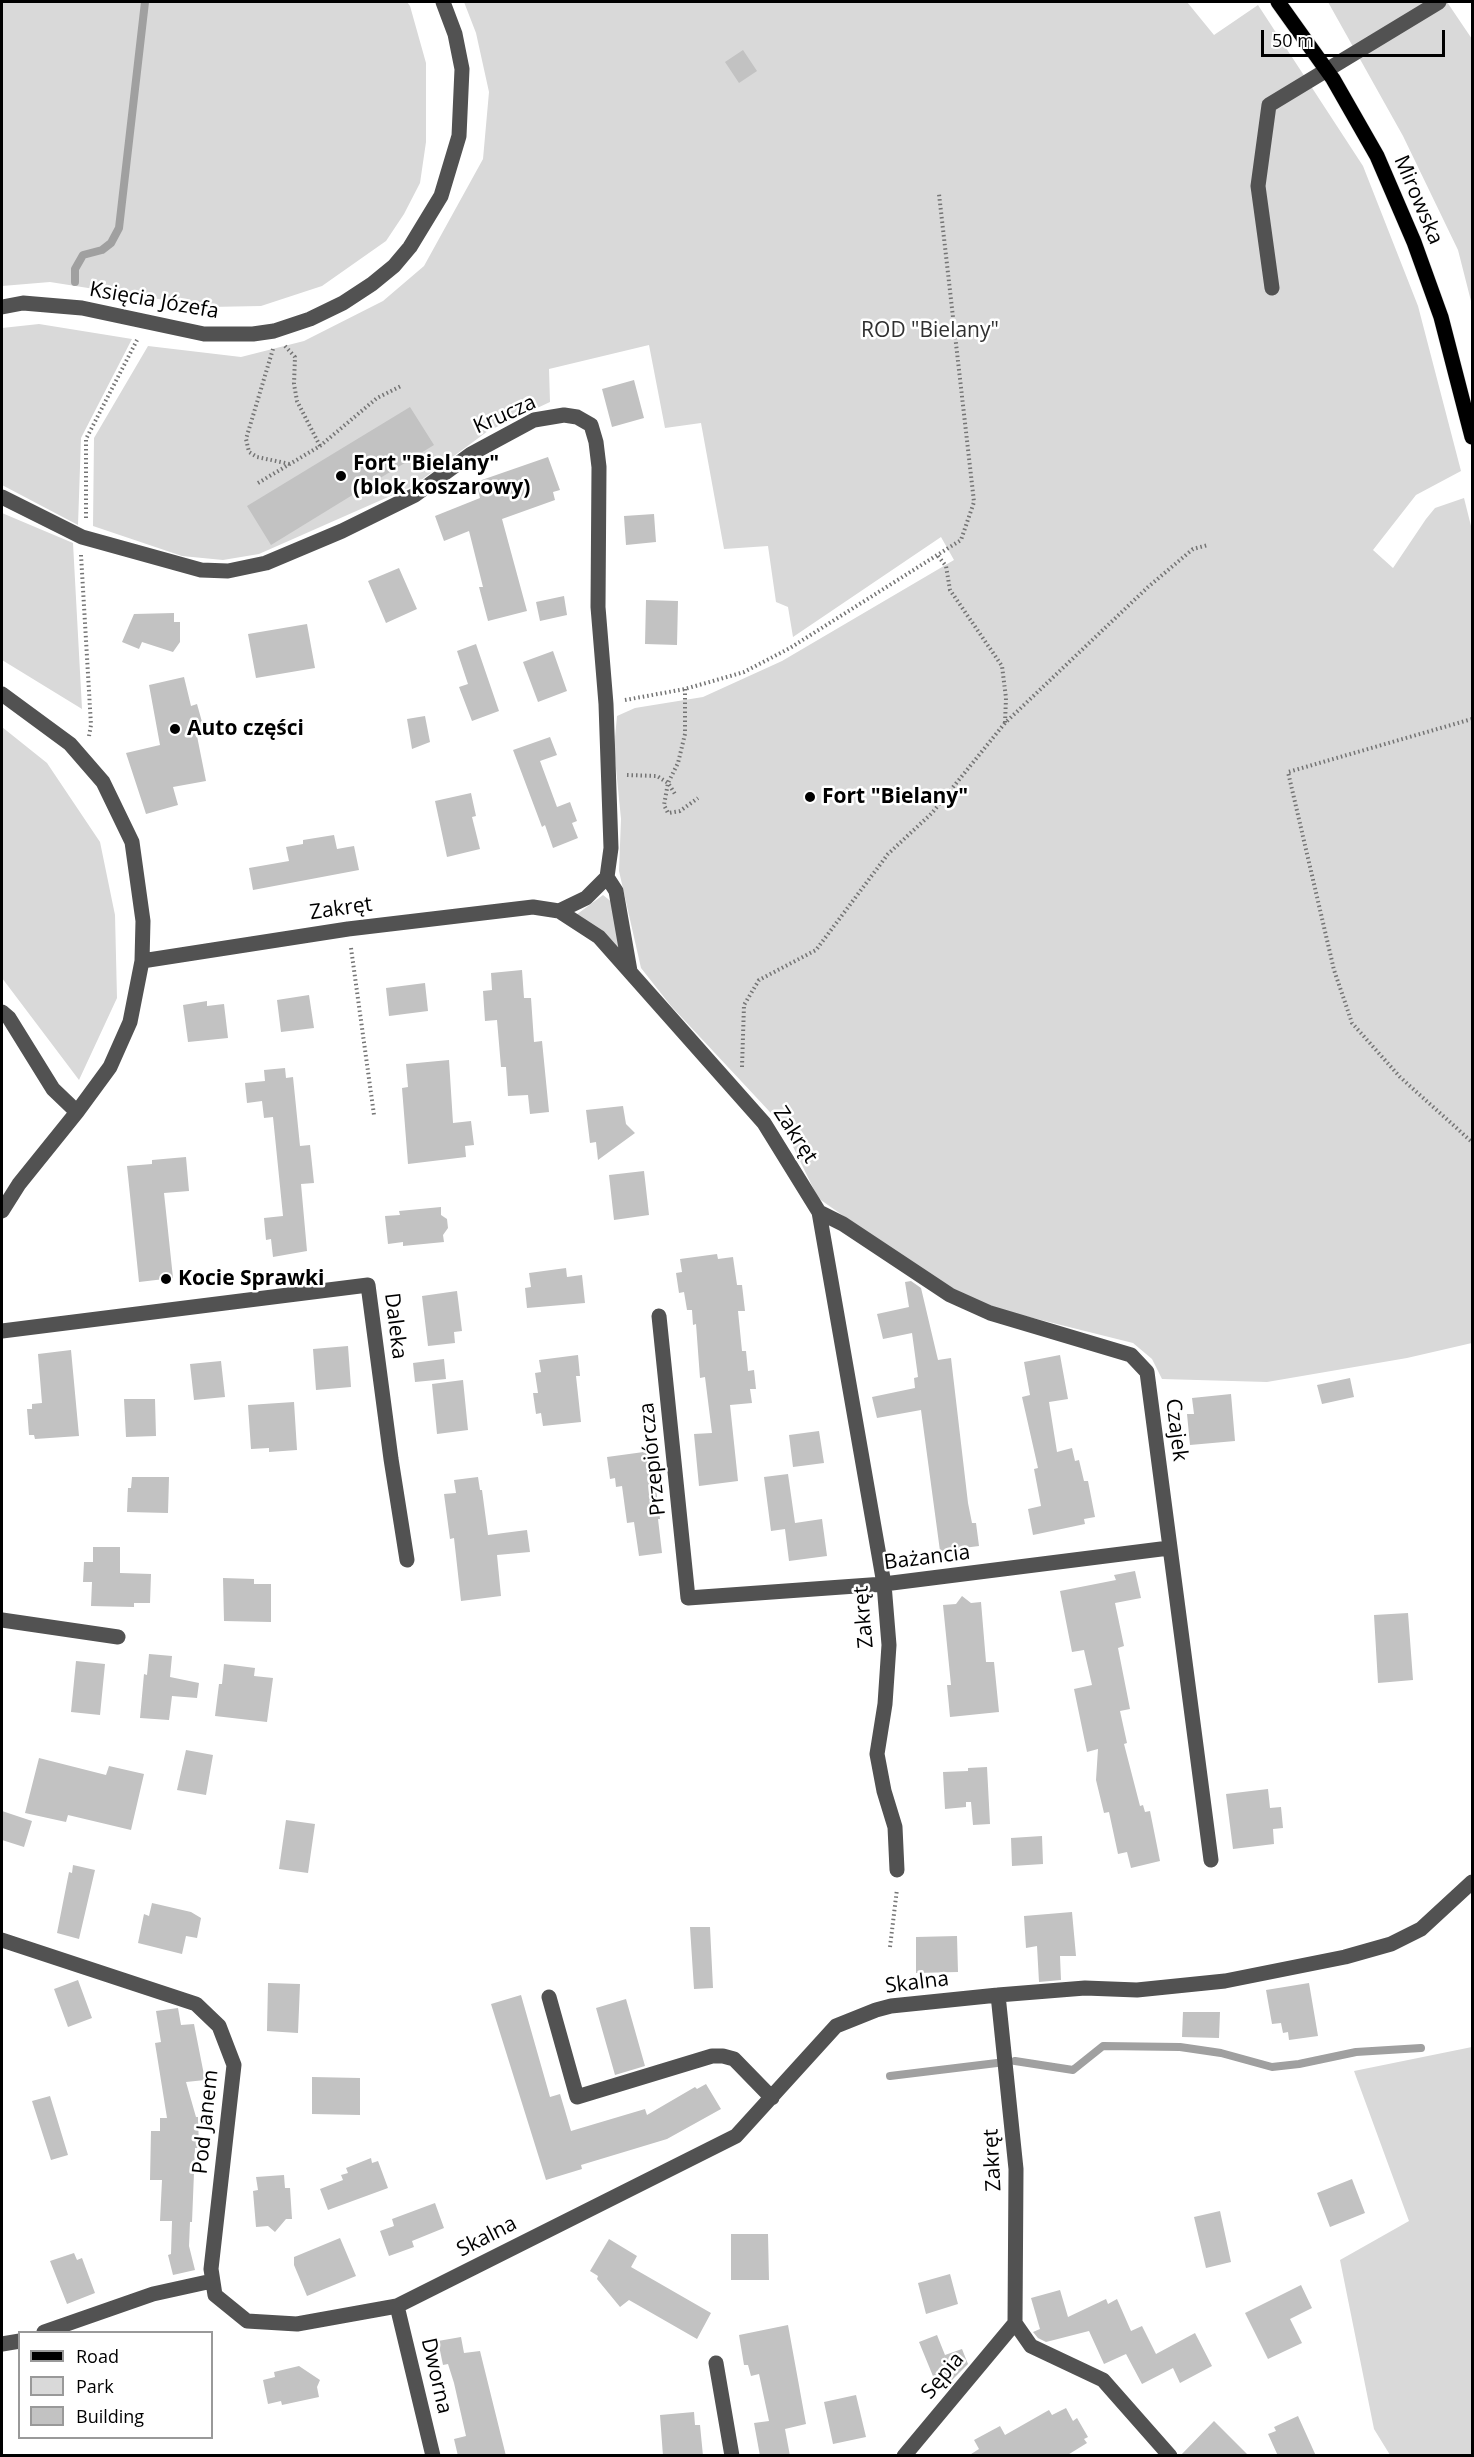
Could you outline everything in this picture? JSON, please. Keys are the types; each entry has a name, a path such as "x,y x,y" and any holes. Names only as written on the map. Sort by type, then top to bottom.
{"main road":[{"name":"Mirowska","path":"1278,2 1327,70 1377,156 1414,242 1441,317 1473,437"}],"street":[{"name":"Księcia Józefa","path":"2,307 23,303 82,308 204,334 253,334 274,331 310,319 343,303 394,266 410,247 441,196 459,136 462,69 455,34 443,2"},
{"path":"1272,288 1258,186 1269,105 1439,2"},
{"name":"Krucza","path":"2,497 82,537 201,570 228,571 266,563 342,531 416,495 471,454 534,420 564,415 577,417 591,426 599,467 598,607 606,704 611,848 607,878"},
{"path":"2,694 70,744 103,782 132,842 143,921 142,961 130,1022 110,1067 19,1184 2,1211"},
{"path":"560,911 585,898 607,878 616,891 630,971"},
{"name":"Zakręt","path":"142,961 348,929 533,907 560,911 599,937 764,1123 819,1212 884,1584 890,1645 885,1704 877,1754 884,1791 895,1827 897,1870"},
{"path":"2,1012 9,1018 53,1089 77,1112"},
{"name":"Czajek","path":"819,1212 843,1224 950,1295 990,1313 1131,1355 1147,1372 1211,1860"},
{"name":"Daleka","path":"2,1331 368,1285 407,1560"},
{"name":"Przepiórcza","path":"658,1316 688,1598"},
{"name":"Bażancia","path":"688,1598 884,1584 1169,1548"},
{"path":"2,1620 118,1637"},
{"name":"Skalna","path":"397,2306 736,2136 836,2026 891,2006 1085,1988 1137,1990 1225,1981 1345,1957 1390,1944 1421,1929 1473,1882"},
{"name":"Pod Janem","path":"2,1940 196,2004 219,2026 234,2065 211,2269 212,2281"},
{"name":"Zakręt","path":"998,1995 1016,2169 1014,2323"},
{"path":"549,1997 577,2097 712,2056 723,2056 734,2059 772,2098"},
{"path":"47,2331 153,2294 212,2281 215,2295 227,2306 247,2321 261,2324 297,2324 397,2306"},
{"name":"Dworna","path":"397,2306 433,2456"},
{"path":"1014,2323 1031,2346 1103,2380 1170,2456"},
{"name":"Sępia","path":"904,2456 1014,2323"},
{"path":"2,2344 18,2341"},
{"path":"716,2363 732,2456"}],"path":[{"path":"606,704 685,689 744,672 790,648 961,540 974,502 939,194"},
{"path":"274,331 295,357 294,384 297,401 320,446"},
{"path":"274,331 273,353 246,439 249,452 257,457 290,464"},
{"path":"86,514 86,439 131,351"},
{"path":"258,483 320,446 377,398 401,386"},
{"path":"80,545 90,708"},
{"path":"738,1092 742,1066 744,1005 759,980 816,950 888,854 932,813 1005,723 1148,587 1193,549 1208,545"},
{"path":"938,556 946,566 950,590 1002,666 1006,698 1005,723"},
{"path":"685,689 685,734 678,763 668,783 664,805 668,813 680,811 698,798"},
{"path":"1473,719 1288,772 1334,970 1352,1023 1400,1077 1473,1142"},
{"path":"609,779 629,774 657,776 668,783 675,794"},
{"path":"348,929 374,1115"},
{"path":"890,1947 897,1895 897,1870"}],"green space":[{"path":"2,2 407,2 426,63 426,142 420,183 404,214 386,241 322,286 261,306 209,307 50,282 2,286"},
{"name":"ROD \"Bielany\"","path":"464,2 1187,2 1214,35 1258,5 1363,166 1418,306 1461,471 1416,495 1373,550 1393,568 1435,508 1464,498 1472,530 1472,1343 1407,1358 1267,1382 1162,1379 1152,1359 1133,1343 993,1308 930,1277 818,1198 783,1126 671,1006 641,968 619,871 621,819 614,748 617,716 635,708 703,697 782,661 954,560 941,537 793,637 788,607 776,602 768,546 724,549 701,423 665,428 649,345 549,369 550,402 488,431 413,486 259,554 223,560 182,556 93,526 94,438 148,346 241,357 304,341 383,301 424,266 483,159 489,92 476,33"},
{"path":"1328,2 1447,2 1472,39 1472,305 1458,250 1403,136"},
{"path":"39,324 132,339 81,438 78,525 2,485 2,328"},
{"path":"2,513 73,543 82,709 2,660"},
{"path":"2,727 47,763 100,842 115,915 117,998 79,1080 2,978"},
{"path":"603,895 613,903 620,949 576,915"},
{"path":"1472,2047 1472,2455 1390,2455 1374,2429 1340,2260 1409,2221 1354,2071"}],"building":[{"path":"743,50 757,71 739,83 725,62"},
{"path":"634,380 644,418 612,427 602,389"},
{"name":"Fort \"Bielany\" (blok koszarowy)","path":"410,407 434,445 271,545 247,506"},
{"path":"548,457 560,490 553,492 555,500 502,519 527,611 488,621 479,587 483,587 469,531 444,541 435,516 480,498 476,482"},
{"path":"654,514 656,542 626,545 624,516"},
{"path":"399,568 417,609 386,623 368,581"},
{"path":"564,596 567,615 540,621 536,602"},
{"path":"646,600 678,601 677,645 645,644"},
{"path":"174,613 174,622 180,622 180,642 173,652 142,642 139,649 122,642 134,614"},
{"path":"307,624 315,668 256,678 248,634"},
{"path":"476,644 499,711 472,721 459,687 468,684 457,651"},
{"path":"553,651 567,691 538,702 523,662"},
{"path":"184,677 191,706 197,704 204,729 196,731 206,781 173,787 178,805 146,814 126,753 160,745 149,685"},
{"path":"425,716 430,742 412,749 407,719"},
{"path":"550,737 557,755 540,761 557,807 570,802 577,821 572,823 578,838 553,848 545,825 542,827 513,750"},
{"path":"471,793 476,816 472,817 480,849 447,857 435,801"},
{"path":"334,835 337,849 354,846 359,870 253,890 249,868 289,861 286,847 303,844 303,840"},
{"path":"522,970 524,998 531,998 534,1042 542,1041 549,1112 530,1114 528,1095 508,1096 506,1067 501,1067 497,1020 485,1021 483,991 492,990 491,973"},
{"path":"425,983 428,1011 389,1016 386,988"},
{"path":"309,995 314,1028 281,1032 277,1000"},
{"path":"207,1001 207,1006 224,1004 228,1038 188,1042 183,1005"},
{"path":"449,1060 453,1123 471,1121 474,1145 465,1146 466,1157 408,1164 402,1088 408,1087 406,1064"},
{"path":"285,1068 286,1078 293,1077 300,1146 310,1145 314,1183 301,1184 307,1251 273,1257 271,1239 266,1240 264,1218 283,1216 273,1117 264,1118 262,1101 247,1103 245,1083 265,1081 264,1070"},
{"path":"623,1106 626,1124 635,1133 598,1160 596,1142 590,1143 586,1110"},
{"path":"186,1157 189,1191 164,1193 173,1278 139,1282 127,1166 152,1164 152,1160"},
{"path":"644,1171 649,1215 614,1220 609,1175"},
{"path":"441,1207 441,1215 447,1219 448,1228 443,1235 444,1242 403,1246 403,1242 388,1244 385,1216 400,1215 399,1211"},
{"path":"717,1254 718,1259 733,1257 737,1285 742,1285 745,1311 738,1311 742,1351 746,1351 748,1371 754,1370 756,1389 750,1389 752,1403 730,1405 738,1481 699,1486 694,1434 712,1433 705,1377 700,1378 696,1324 693,1325 692,1310 687,1310 684,1292 679,1293 676,1273 682,1272 680,1259"},
{"path":"566,1268 567,1277 582,1275 585,1303 527,1308 525,1288 531,1287 529,1273"},
{"path":"911,1281 921,1288 938,1360 951,1358 968,1503 972,1523 976,1523 979,1546 940,1551 921,1410 877,1418 872,1397 915,1388 914,1378 918,1377 912,1333 883,1339 877,1314 909,1307 905,1282"},
{"path":"457,1291 462,1331 454,1332 455,1343 428,1346 422,1296"},
{"path":"348,1346 351,1387 316,1390 313,1349"},
{"path":"71,1350 79,1436 35,1439 34,1435 29,1435 27,1409 32,1409 32,1404 42,1403 38,1354"},
{"path":"578,1355 580,1376 576,1376 581,1422 543,1426 541,1413 536,1414 533,1393 538,1393 535,1373 541,1372 539,1360"},
{"path":"1060,1355 1068,1399 1049,1402 1057,1452 1072,1448 1075,1461 1079,1460 1084,1481 1088,1481 1095,1517 1084,1519 1085,1524 1033,1535 1028,1509 1041,1506 1034,1469 1038,1468 1022,1397 1030,1395 1024,1362"},
{"path":"444,1359 446,1379 415,1382 413,1363"},
{"path":"221,1361 225,1397 194,1400 190,1364"},
{"path":"1350,1378 1354,1397 1322,1404 1317,1385"},
{"path":"463,1380 468,1430 437,1434 432,1384"},
{"path":"1231,1394 1235,1441 1190,1445 1187,1414 1194,1414 1192,1398"},
{"path":"124,1399 155,1399 156,1436 126,1437"},
{"path":"294,1402 297,1450 269,1452 269,1448 251,1449 248,1405"},
{"path":"819,1431 824,1463 793,1467 789,1435"},
{"path":"651,1451 662,1553 639,1556 634,1522 627,1523 622,1486 616,1487 615,1478 610,1479 607,1457"},
{"path":"788,1474 795,1523 822,1519 827,1556 789,1561 785,1529 771,1531 764,1477"},
{"path":"132,1477 169,1477 168,1513 127,1512 128,1488 131,1488"},
{"path":"478,1477 488,1535 527,1530 530,1552 497,1555 501,1596 461,1601 454,1538 450,1539 444,1494 456,1493 454,1480"},
{"path":"93,1547 120,1547 120,1573 151,1574 150,1603 134,1603 134,1607 91,1606 92,1582 83,1582 84,1562 93,1562"},
{"path":"1135,1571 1141,1598 1115,1603 1124,1646 1118,1648 1130,1709 1120,1711 1127,1743 1124,1744 1140,1806 1143,1805 1145,1812 1150,1811 1160,1861 1131,1868 1127,1852 1118,1854 1109,1812 1104,1813 1096,1780 1098,1749 1087,1752 1074,1689 1092,1685 1084,1650 1072,1652 1060,1591 1116,1580 1114,1575"},
{"path":"223,1578 254,1579 254,1584 271,1584 271,1622 224,1621"},
{"path":"962,1596 971,1603 981,1602 986,1662 994,1662 999,1712 950,1717 947,1685 951,1685 943,1605 956,1604"},
{"path":"1408,1613 1413,1680 1378,1683 1374,1615"},
{"path":"149,1654 172,1656 170,1677 199,1683 197,1698 172,1696 169,1720 140,1718 144,1674 147,1675"},
{"path":"76,1661 105,1664 100,1715 71,1712"},
{"path":"224,1664 255,1668 254,1676 273,1678 267,1722 215,1716"},
{"path":"186,1750 213,1755 206,1795 177,1790"},
{"path":"39,1758 106,1775 109,1766 144,1774 131,1830 68,1815 66,1822 25,1813"},
{"path":"987,1767 990,1824 973,1825 971,1802 966,1802 966,1807 945,1809 943,1772 968,1771 968,1768"},
{"path":"1268,1789 1270,1808 1281,1807 1283,1828 1273,1829 1274,1844 1233,1849 1226,1794"},
{"path":"2,1811 32,1821 24,1847 2,1840"},
{"path":"286,1820 315,1824 308,1873 279,1869"},
{"path":"1042,1836 1043,1864 1012,1866 1011,1838"},
{"path":"73,1865 95,1870 79,1939 57,1933 69,1872 72,1873"},
{"path":"152,1903 191,1912 201,1918 197,1938 186,1936 182,1954 138,1943 144,1914 149,1916"},
{"path":"1072,1912 1076,1956 1060,1956 1061,1980 1039,1982 1037,1946 1026,1948 1024,1916"},
{"path":"690,1927 710,1927 713,1988 694,1989"},
{"path":"957,1936 958,1972 916,1973 916,1937"},
{"path":"78,1980 92,2018 68,2027 54,1989"},
{"path":"268,1983 300,1984 298,2033 267,2031"},
{"path":"1309,1983 1318,2036 1289,2040 1288,2032 1283,2033 1281,2023 1272,2024 1266,1990"},
{"path":"521,1995 550,2097 560,2094 571,2131 645,2109 647,2115 695,2087 697,2089 706,2084 721,2109 667,2139 581,2165 582,2169 546,2180 491,2004"},
{"path":"626,1999 645,2066 615,2075 596,2008"},
{"path":"178,2008 181,2025 194,2024 205,2080 186,2082 196,2117 198,2117 199,2148 195,2148 189,2246 195,2270 173,2275 168,2255 171,2254 172,2221 160,2221 162,2180 150,2180 151,2131 160,2131 160,2118 167,2118 155,2043 161,2042 156,2011"},
{"path":"1183,2012 1220,2012 1219,2038 1182,2037"},
{"path":"312,2077 360,2078 360,2115 312,2114"},
{"path":"50,2096 68,2155 51,2160 32,2101"},
{"path":"371,2158 372,2163 378,2161 388,2188 328,2210 320,2189 343,2180 341,2175 348,2173 346,2168"},
{"path":"284,2175 285,2188 290,2188 292,2219 286,2219 275,2232 268,2226 256,2227 253,2191 258,2190 256,2177"},
{"path":"1352,2179 1365,2213 1330,2227 1317,2193"},
{"path":"435,2203 444,2228 412,2241 414,2247 389,2256 380,2231 394,2226 392,2219"},
{"path":"1220,2211 1231,2262 1206,2268 1194,2217"},
{"path":"731,2234 768,2234 769,2280 731,2280"},
{"path":"340,2238 356,2276 307,2296 294,2265 294,2257"},
{"path":"609,2239 637,2256 631,2267 711,2313 697,2339 629,2300 620,2307 597,2279 598,2276 590,2271"},
{"path":"74,2253 77,2260 82,2258 95,2293 67,2304 50,2261"},
{"path":"950,2274 958,2304 926,2314 918,2283"},
{"path":"1301,2285 1312,2308 1290,2319 1302,2343 1268,2359 1245,2313"},
{"path":"1060,2290 1068,2317 1106,2299 1108,2304 1117,2299 1131,2331 1142,2326 1156,2354 1195,2333 1212,2366 1180,2383 1173,2368 1142,2384 1126,2354 1104,2364 1089,2331 1046,2342 1038,2338 1033,2332 1040,2329 1031,2298"},
{"path":"788,2325 806,2424 785,2429 790,2456 760,2456 754,2423 769,2421 759,2374 751,2376 748,2365 744,2365 739,2335"},
{"path":"937,2335 945,2355 962,2349 968,2364 951,2381 937,2386 919,2342"},
{"path":"461,2337 464,2353 480,2351 506,2456 458,2456 454,2439 466,2436 454,2383 448,2364 443,2365 438,2341"},
{"path":"299,2366 320,2380 317,2387 319,2397 282,2405 281,2401 268,2404 263,2380 275,2377 274,2372"},
{"path":"856,2395 866,2437 833,2444 824,2402"},
{"path":"1066,2408 1073,2421 1077,2418 1088,2437 1084,2439 1087,2443 1066,2456 968,2456 979,2449 974,2440 1000,2426 1005,2435 1049,2410 1052,2415"},
{"path":"694,2412 695,2425 700,2425 703,2456 663,2456 660,2415"},
{"path":"1298,2416 1316,2456 1278,2456 1268,2434 1276,2431 1274,2427"},
{"path":"1214,2421 1249,2456 1180,2456"}],"waterway":[{"path":"75,282 75,269 83,255 102,250 111,243 119,228 145,2"},
{"path":"1015,2061 1073,2070 1103,2046 1180,2047 1221,2053 1272,2067 1356,2052 1421,2048"},
{"path":"890,2076 997,2063"}],"place":[{"name":"Fort \"Bielany\" (blok koszarowy)","path":"341,476"},
{"name":"Auto części","path":"175,729"},
{"name":"Fort \"Bielany\"","path":"810,797"},
{"name":"Kocie Sprawki","path":"166,1279"}]}
